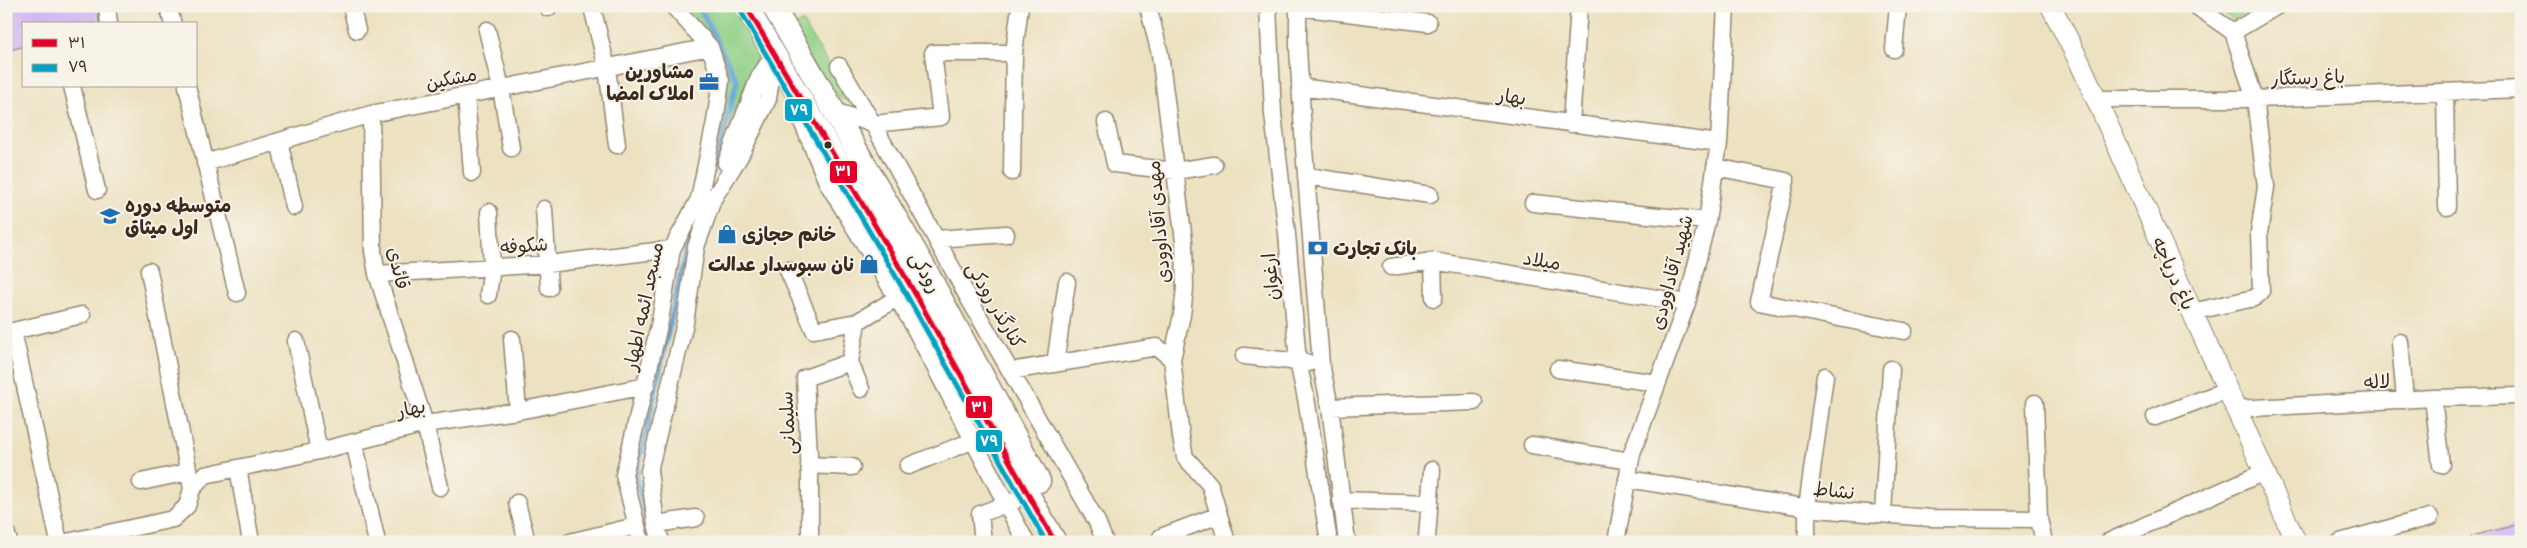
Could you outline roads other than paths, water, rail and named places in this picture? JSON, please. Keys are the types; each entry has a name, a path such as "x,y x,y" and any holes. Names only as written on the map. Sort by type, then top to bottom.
{"main road":[{"name":"رودکی","path":"746,6 1056,542"},
{"name":"رودکی","path":"773,6 923,266 1072,542"}],"street":[{"path":"107,6 109,22"},
{"path":"168,6 172,22"},
{"path":"351,6 357,30"},
{"name":"مسجد ائمه اطهار","path":"662,542 656,524 649,471 685,323 696,247 706,199 721,81 710,47 673,6"},
{"path":"1012,172 1014,53 1020,6"},
{"name":"مهدی آقاداوودی","path":"1148,6 1160,54 1184,241 1185,288 1182,314 1172,359 1180,437 1185,457 1210,485 1227,542"},
{"name":"ارغوان","path":"1268,6 1273,114 1287,234 1298,362 1313,439 1329,542"},
{"path":"1347,542 1330,408 1321,364 1300,87 1298,6 1428,23"},
{"path":"1571,124 1579,6"},
{"name":"شهید آقاداوودی","path":"1616,542 1630,461 1687,303 1707,221 1719,143 1726,6"},
{"path":"1894,49 1898,6"},
{"name":"باغ دریاچه","path":"2051,6 2096,99 2296,542"},
{"path":"2192,312 2254,298 2261,292 2259,233 2266,187 2255,99 2233,32 2196,6"},
{"path":"2233,32 2277,6"},
{"path":"592,7 607,68 617,145"},
{"path":"487,30 501,88 511,148"},
{"path":"792,40 774,54 827,182 911,321 1026,542"},
{"name":"مشکین","path":"205,163 371,114 710,47"},
{"path":"834,110 873,124 941,117 932,53 1014,53"},
{"name":"مسجد ائمه اطهار","path":"638,534 624,475 660,321 672,249 706,199 740,156 768,99 774,54"},
{"name":"کنارگذر رودکی","path":"839,66 1097,522 1105,542"},
{"name":"بهار","path":"1300,87 1719,143"},
{"path":"72,88 97,190"},
{"path":"187,88 237,293"},
{"name":"باغ رستگار","path":"2096,99 2255,99 2521,89"},
{"path":"2445,92 2447,207"},
{"path":"466,95 472,173"},
{"name":"قائدی","path":"371,114 372,251 377,274 425,424 440,487"},
{"path":"1106,122 1115,164 1175,171 1214,165"},
{"path":"279,141 294,206"},
{"path":"1716,167 1786,181 1759,302 1904,331"},
{"path":"1307,176 1430,195"},
{"path":"1533,203 1707,221"},
{"path":"544,209 549,288"},
{"path":"488,295 492,268 489,212"},
{"path":"936,238 1006,234"},
{"name":"شکوفه","path":"377,274 548,264 672,249"},
{"path":"1433,261 1434,298"},
{"name":"میلاد","path":"1391,267 1433,261 1687,303"},
{"path":"788,270 814,330 857,322 897,298"},
{"path":"67,542 116,537 173,519 187,506 192,489 148,271"},
{"path":"1054,364 1067,282"},
{"path":"59,542 14,331 82,315"},
{"path":"857,322 850,362 861,389"},
{"path":"512,339 518,411"},
{"path":"296,341 319,451"},
{"path":"2400,342 2405,400"},
{"path":"1010,371 1157,347 1172,359"},
{"path":"1244,356 1321,364"},
{"name":"سلیمانی","path":"810,542 805,378 850,362"},
{"path":"1558,369 1657,383"},
{"path":"1883,514 1891,369"},
{"path":"1806,542 1807,507 1825,376"},
{"name":"بهار","path":"192,489 205,475 319,451 425,424 518,411 646,386"},
{"path":"2155,417 2227,390"},
{"name":"لاله","path":"2236,409 2433,398 2521,396"},
{"path":"2433,398 2441,465"},
{"path":"1330,408 1474,402"},
{"path":"2035,402 2039,519 2044,542"},
{"path":"1313,439 1334,438"},
{"path":"908,466 972,441"},
{"path":"354,442 377,542"},
{"path":"1532,445 1630,461"},
{"path":"809,466 852,467"},
{"path":"238,468 251,542"},
{"path":"1427,538 1432,470"},
{"path":"141,482 188,472"},
{"path":"2108,542 2264,472"},
{"name":"نشاط","path":"1627,479 1807,507 1930,518 2039,519"},
{"path":"983,542 980,514 1029,494"},
{"path":"1341,500 1430,504"},
{"path":"517,503 527,542"},
{"path":"1162,542 1161,537 1219,515"},
{"path":"2340,542 2430,517"},
{"path":"656,524 696,518"},
{"path":"6,531 10,542"},
{"path":"570,542 638,534"}],"waterway":[{"path":"699,6 737,81 713,172"},
{"path":"650,530 636,478 686,250 693,233"}],"place":[{"name":"مشاورین املاک امضا","path":"709,82"},
{"name":"متوسطه دوره اول میثاق","path":"110,216"},
{"name":"خانم حجازی","path":"727,234"},
{"name":"بانک تجارت","path":"1318,248"},
{"name":"نان سبوسدار عدالت","path":"869,264"}]}
